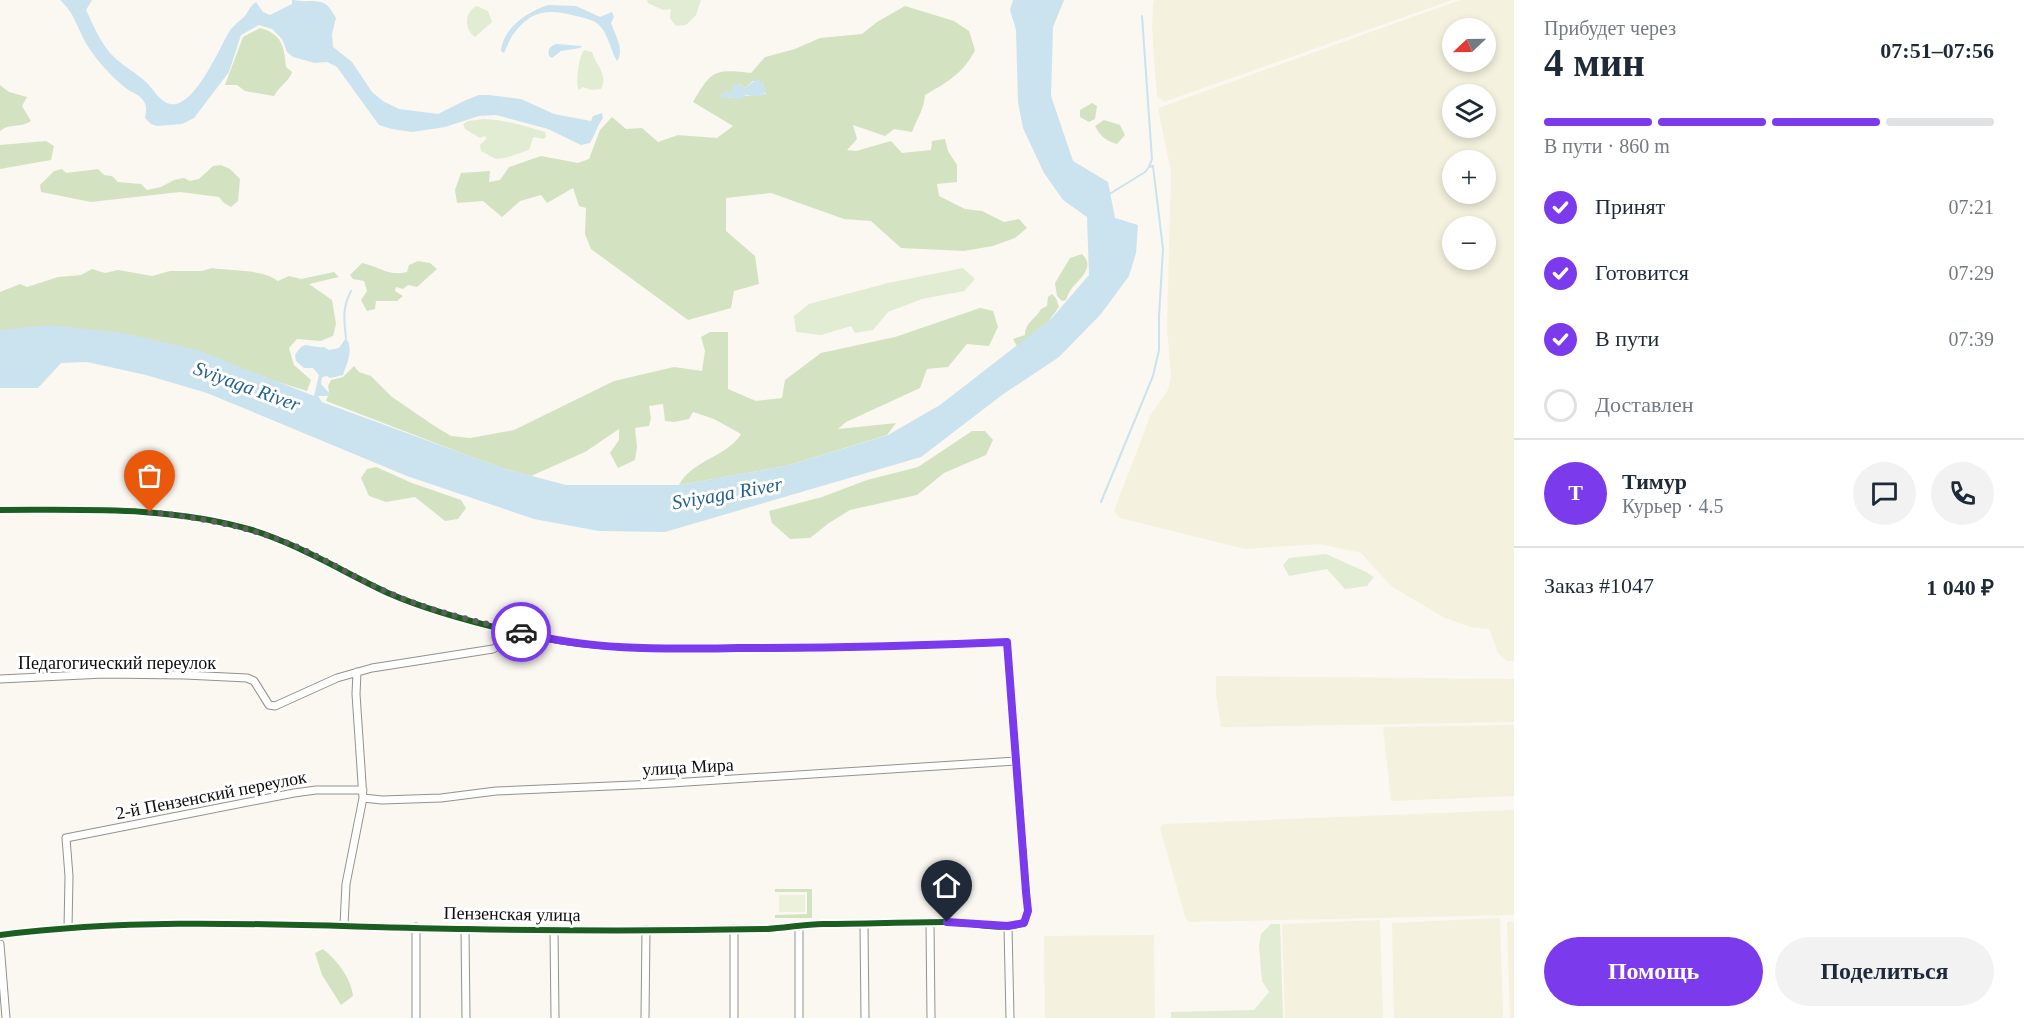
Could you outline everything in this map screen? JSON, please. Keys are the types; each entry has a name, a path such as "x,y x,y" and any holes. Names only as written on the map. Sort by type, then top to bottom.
{"street":[{"path":"0,510 134,510 202,519 241,528 285,542 424,607 564,641 633,649 858,648 1007,642 1016,761"},
{"path":"344,925 345,884 363,794 356,694 357,672 493,649 498,646 503,628"},
{"name":"Педагогический переулок","path":"0,679 104,674 247,678 254,681 269,705 275,706 337,678 357,672"},
{"name":"улица Мира","path":"363,794 382,800 441,798 496,791 656,784 1016,761"},
{"name":"Пензенская улица","path":"0,935 68,928 189,923 554,930 734,929 799,927 817,924 930,923 1008,926 1024,923 1028,911 1016,761"},
{"name":"2-й Пензенский переулок","path":"68,928 69,876 66,838 294,793 316,790 363,794"},
{"path":"930,923 931,1018"},
{"path":"864,924 865,1018"},
{"path":"1008,926 1010,1018"},
{"path":"416,927 416,1018"},
{"path":"799,927 799,1018"},
{"path":"465,929 466,1018"},
{"path":"734,929 734,1018"},
{"path":"554,930 555,1018"},
{"path":"645,1018 646,930"},
{"path":"0,944 6,1018"}],"shaded area":[{"path":"1155,0 1452,0 1164,102 1157,96 1156,85 1152,27"},
{"path":"1460,0 1514,0 1514,661 1507,661 1498,653 1489,629 1470,627 1443,617 1391,586 1361,553 1320,544 1245,549 1120,518 1114,511 1151,414 1168,390 1171,377 1167,327 1171,172 1158,108"},
{"path":"1216,676 1514,679 1514,722 1221,727 1216,696"},
{"path":"1514,725 1514,796 1391,801 1383,727"},
{"path":"1514,810 1514,915 1189,922 1185,916 1160,828 1164,824"},
{"path":"1500,918 1503,1018 1394,1018 1392,923"},
{"path":"1380,920 1383,1018 1285,1018 1282,924"},
{"path":"1514,921 1514,1018 1510,1018 1507,922"},
{"path":"1154,935 1155,1018 1045,1018 1044,936"}],"green space":[{"path":"647,0 701,0 696,15 686,25 676,26 670,18 671,9 663,10 648,3"},
{"path":"477,6 488,11 492,22 475,37 469,30 467,21 470,12"},
{"path":"905,6 954,21 969,31 975,50 960,71 925,95 922,110 912,132 894,129 885,136 853,125 857,139 847,150 856,151 891,141 902,153 931,150 932,141 945,139 948,151 957,165 957,182 937,184 939,196 965,209 982,211 1004,222 1019,219 1027,228 1015,238 993,246 964,251 901,248 871,221 844,219 771,193 726,198 726,231 755,256 759,284 734,291 731,308 688,320 591,249 585,234 586,208 579,206 573,188 547,203 541,195 520,201 502,217 483,201 457,203 455,190 461,173 490,171 489,182 500,180 509,167 541,156 578,163 589,159 600,130 612,117 626,129 642,128 658,142 678,135 717,138 733,126 693,102 705,83 715,74 729,71 751,73 765,57 795,49 820,38 862,34 877,22","holes":["753,81 762,82 766,94 723,98 721,96 728,92 731,93 739,84 745,88"]},
{"path":"260,28 273,34 281,42 286,67 292,72 274,96 245,91 237,85 225,85 243,37"},
{"path":"584,50 592,52 601,70 603,84 601,89 591,90 583,87 579,90 578,88 578,67"},
{"path":"0,85 9,92 27,97 22,106 31,121 0,131"},
{"path":"1092,103 1097,106 1095,119 1089,122 1080,117 1080,110"},
{"path":"484,119 507,122 545,132 546,137 533,138 529,150 496,159 481,151 480,145 486,139 485,136 480,138 465,129 463,124"},
{"path":"1104,120 1120,125 1125,135 1117,144 1104,138 1095,126"},
{"path":"46,141 54,146 51,160 0,169 0,145"},
{"path":"221,165 230,169 240,179 238,201 231,207 219,197 180,192 91,202 41,192 40,185 54,171 62,169 66,173 98,169 118,182 141,184 147,190 161,187 174,180 199,179 213,166"},
{"path":"1082,254 1086,259 1087,269 1066,300 1062,301 1057,296 1055,283 1070,258"},
{"path":"418,261 430,263 437,269 417,287 408,285 403,289 396,287 395,291 403,296 397,301 376,301 375,309 367,311 361,300 367,291 364,281 353,279 350,275 362,263 389,272 401,273 407,272 409,265"},
{"path":"212,268 256,272 278,281 289,276 301,279 334,272 339,277 309,284 332,300 336,324 333,336 321,341 297,339 289,348 294,365 311,380 307,391 159,345 0,335 0,292 20,284 27,287 58,277 81,275 92,269 105,273 118,270 152,276 170,271 202,271"},
{"path":"963,268 975,279 964,291 922,299 888,312 873,330 855,333 851,326 821,335 796,332 794,316 809,304 888,283"},
{"path":"1052,294 1059,307 1043,329 1017,346 1013,339 1025,335 1029,324 1041,309 1047,306 1048,297"},
{"path":"980,308 993,311 998,327 989,346 967,344 948,367 927,369 920,388 846,422 838,429 896,423 887,435 786,466 679,485 692,470 727,448 741,434 714,419 693,412 689,419 665,421 663,404 649,406 651,418 649,426 635,428 637,447 635,460 618,468 610,453 619,440 619,429 585,452 531,476 464,454 326,401 331,380 343,377 354,366 359,372 371,376 392,397 433,425 451,436 470,438 514,430 614,381 674,367 702,371 705,351 701,337 710,332 728,332 728,389 756,401 782,398 785,380 821,353 895,337"},
{"path":"972,431 985,431 993,440 986,455 944,473 917,495 850,510 810,538 790,539 772,523 769,511 822,497 867,480 918,467"},
{"path":"376,467 412,483 461,500 466,508 458,519 445,521 415,497 386,502 369,496 361,478 367,469"},
{"path":"1326,554 1374,577 1367,586 1345,589 1327,569 1289,576 1283,565 1289,558"},
{"path":"775,889 812,889 812,918 775,918 775,915 807,914 807,892 775,892"},
{"path":"779,895 805,895 805,912 779,912"},
{"path":"1271,924 1280,924 1283,1018 1171,1018 1171,1012 1254,1010 1269,992 1262,981 1259,946 1261,934"},
{"path":"323,949 342,970 352,989 353,996 341,1005 322,975 315,953"}],"water":[{"path":"60,0 92,0 86,10 105,47 118,61 147,83 160,98 170,104 179,103 197,88 234,25 245,16 250,7 256,2 263,12 270,15 292,4 292,0 317,1 324,3 330,9 336,18 332,34 333,47 352,62 372,92 399,109 438,114 479,95 489,95 521,99 554,114 591,121 593,116 602,113 603,118 590,143 581,145 548,129 496,115 479,116 445,127 412,132 392,129 379,125 337,67 327,62 315,63 293,57 287,52 282,39 272,29 259,25 241,35 229,72 194,118 182,124 157,126 145,118 146,106 143,99 127,89 103,66 85,42 70,11"},
{"name":"Sviyaga River","path":"1013,0 1064,0 1053,27 1051,96 1073,161 1108,182 1115,218 1138,225 1136,253 1129,276 1101,314 1059,357 1002,395 921,457 665,532 599,531 534,519 407,476 207,393 146,375 87,362 61,363 38,388 0,388 0,330 50,325 124,333 197,350 314,396 319,375 313,368 304,368 296,361 295,355 305,345 324,347 329,350 339,348 346,338 350,351 343,375 322,377 321,384 330,394 318,396 322,402 505,469 566,485 679,485 786,466 888,435 940,405 1051,319 1089,275 1087,217 1063,200 1044,173 1023,128 1018,102 1016,30 1010,10"},
{"path":"548,5 576,6 600,17 612,12 614,17 611,23 620,47 617,61 605,32 598,24 586,18 554,12 538,14 524,22 512,36 504,53 501,51 506,35 517,22"},
{"path":"556,44 582,46 561,51 552,58 549,56 549,50"},
{"path":"757,79 762,82 766,93 757,96 746,95 738,100 730,97 723,99 717,96 727,90 731,93 734,85 739,84 745,88"}],"waterway":[{"path":"1142,16 1152,159 1149,167"},
{"path":"1101,502 1153,376 1159,350 1163,249 1153,166 1108,195"},
{"path":"346,338 345,309 351,291"}],"cycle path":[{"path":"0,510 127,511 221,522 270,536 388,593 442,613 562,642 612,647 688,649 1007,642 1028,911 1024,923 1006,927 956,922 816,924 767,929 693,930 175,924 117,925 0,935"}],"way so far":[{"path":"150,512 202,519 250,530 315,555 390,593 424,607 521,632"}],"route":[{"path":"521,632 537,637 633,649 858,648 1007,642 1028,911 1024,923 1016,926 947,922"}]}
